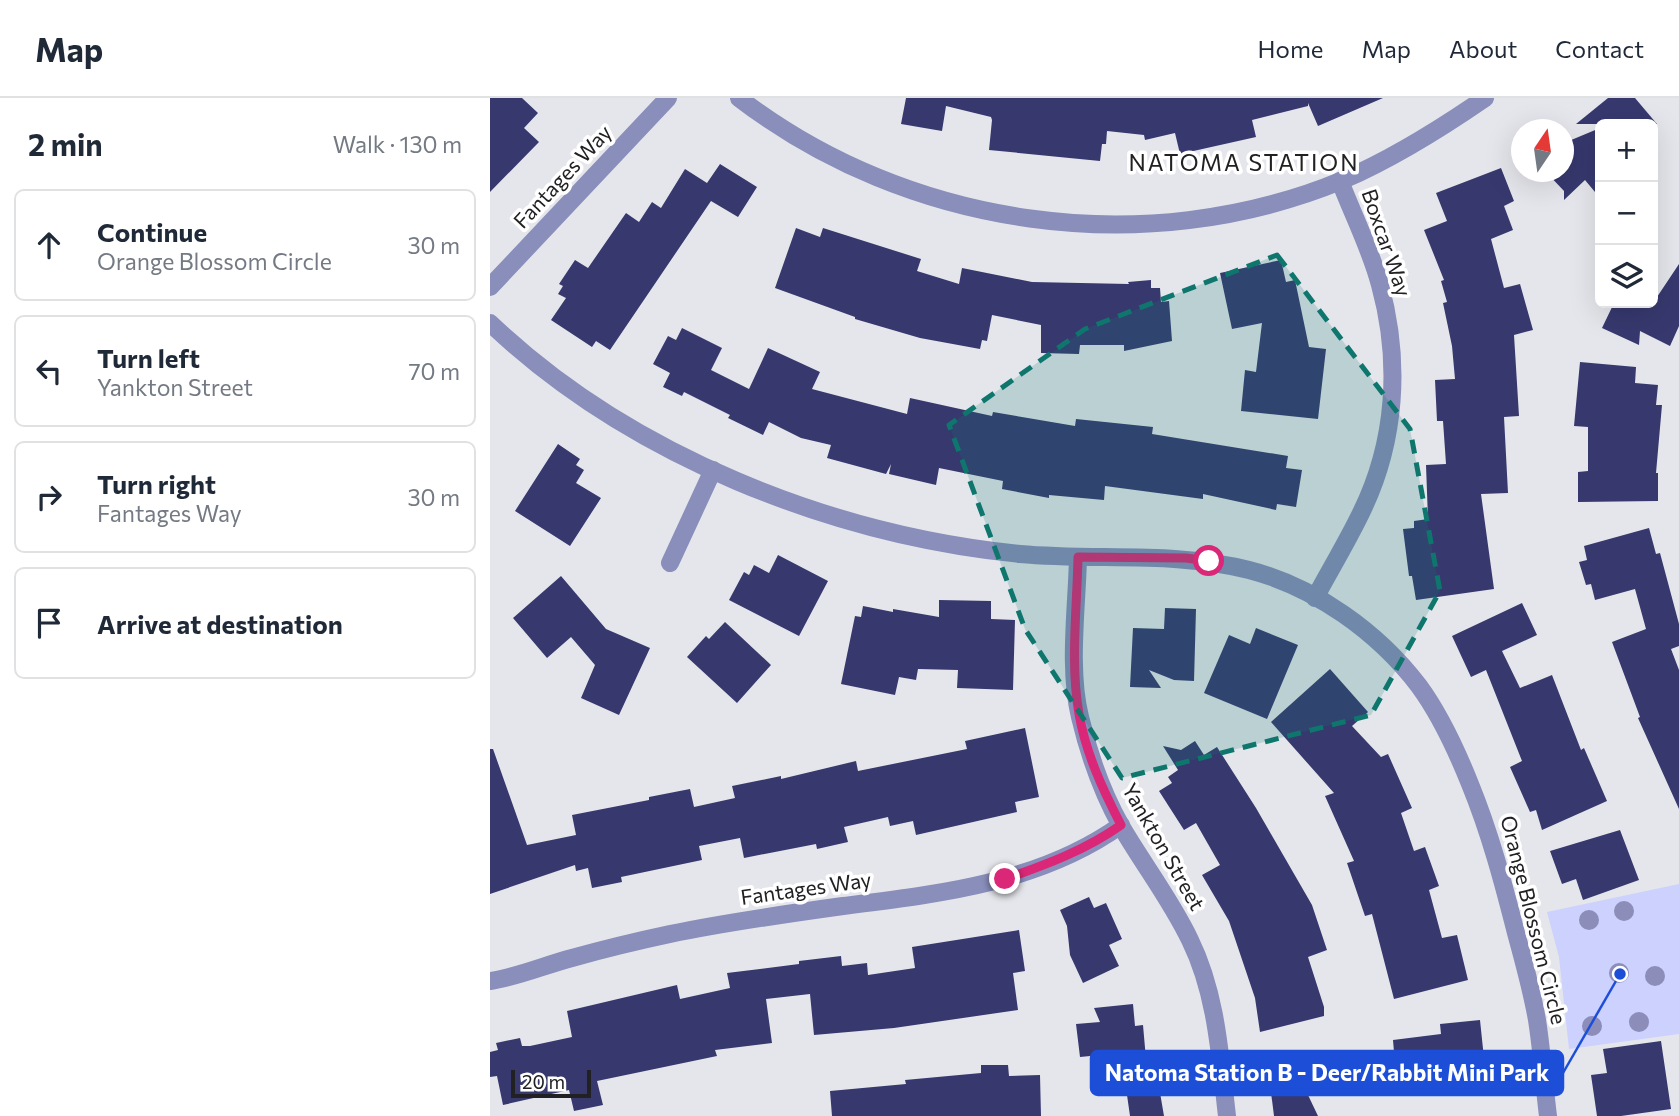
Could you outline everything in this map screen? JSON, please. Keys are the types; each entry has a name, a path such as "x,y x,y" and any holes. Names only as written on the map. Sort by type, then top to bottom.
{"street":[{"name":"Fantages Way","path":"490,287 668,98"},
{"path":"739,98 804,142 861,172 921,194 971,208 1046,222 1131,225 1216,216 1279,201 1340,181 1379,164 1435,133 1485,98"},
{"name":"Boxcar Way","path":"1315,597 1362,513 1378,473 1389,432 1394,390 1393,347 1380,284 1340,181"},
{"name":"Orange Blossom Circle","path":"490,323 549,372 659,443 764,492 826,514 890,532 954,545 1020,554 1186,558 1209,561 1254,571 1315,597 1351,620 1386,649 1417,683 1453,741 1483,815 1528,976 1537,1018 1548,1116"},
{"path":"670,563 713,470"},
{"name":"Yankton Street","path":"1078,557 1075,670 1079,715 1098,780 1121,825 1181,922 1207,983 1216,1026 1227,1116"},
{"name":"Fantages Way","path":"490,981 670,934 768,916 953,892 1005,879 1056,861 1105,837 1121,825"}],"highlighted area":[{"path":"1277,255 1410,429 1440,591 1371,715 1122,778 1025,629 949,425 1085,329"}],"shaded area":[{"path":"1679,884 1679,1034 1569,1049 1559,957 1547,912"}],"building":[{"path":"490,98 522,98 538,113 524,128 539,142 490,192"},
{"path":"906,98 1383,98 1318,126 1308,103 1308,106 1252,120 1256,137 1180,154 1175,133 1145,140 1144,135 1107,131 1100,161 989,150 991,117 946,106 942,131 901,124"},
{"path":"1608,98 1635,98 1653,119 1595,119 1595,124 1576,124"},
{"path":"1595,130 1595,192 1585,180 1564,200 1564,191 1555,182 1574,182 1574,139"},
{"path":"720,164 757,187 738,217 711,201 610,350 596,341 592,347 551,320 566,298 558,294 563,286 559,284 575,260 588,268 626,213 639,222 652,202 661,208 685,169 707,183"},
{"path":"1501,168 1514,201 1504,206 1513,230 1491,239 1504,288 1520,284 1533,330 1514,335 1519,416 1504,417 1508,493 1481,494 1494,589 1416,600 1412,576 1409,576 1403,529 1414,528 1414,521 1428,519 1426,465 1446,464 1443,421 1437,421 1435,380 1455,379 1452,346 1443,303 1447,302 1441,281 1444,280 1424,230 1447,221 1436,193"},
{"path":"796,228 820,237 823,228 921,259 917,271 959,284 962,268 1032,282 1129,284 1128,282 1151,280 1151,288 1160,288 1161,302 1169,301 1172,341 1124,351 1124,345 1080,345 1079,354 1041,353 1041,325 992,315 987,341 982,340 980,349 920,338 855,319 775,288"},
{"path":"1281,260 1286,282 1295,280 1309,347 1326,349 1318,419 1241,411 1245,370 1256,372 1262,323 1232,329 1220,273"},
{"path":"1679,264 1679,326 1670,346 1640,331 1639,345 1602,328 1612,308 1658,308 1658,296"},
{"path":"682,328 722,348 711,370 749,389 768,348 820,372 812,389 907,414 910,398 992,416 993,412 1075,426 1076,419 1153,427 1152,434 1288,456 1286,468 1302,470 1296,507 1277,504 1276,510 1203,494 1203,499 1105,486 1104,500 1049,495 1049,498 1002,489 1003,481 939,468 936,485 889,474 891,464 886,474 827,458 831,445 801,438 769,422 763,435 684,392 682,396 663,387 670,373 653,364 668,336 676,340"},
{"path":"1580,362 1636,367 1635,383 1658,385 1656,405 1662,405 1656,473 1658,501 1578,502 1578,472 1588,471 1588,427 1574,426"},
{"path":"558,444 580,459 576,465 584,470 576,483 601,498 570,546 515,511"},
{"path":"1649,528 1656,554 1660,553 1679,624 1679,646 1671,649 1679,670 1679,809 1638,718 1640,717 1612,642 1646,629 1635,589 1595,600 1591,584 1586,585 1579,562 1587,560 1584,546"},
{"path":"778,555 828,581 799,636 729,600 744,572 749,575 754,565 769,573"},
{"path":"561,576 606,629 650,648 619,715 581,698 595,665 571,637 547,658 513,618"},
{"path":"939,600 991,601 991,619 1015,620 1013,690 957,688 958,670 918,669 916,680 899,677 895,695 841,684 855,616 861,617 863,606 939,617"},
{"path":"1522,603 1537,635 1502,651 1520,688 1552,675 1581,750 1584,748 1607,801 1542,830 1536,810 1530,812 1510,767 1522,761 1486,670 1471,677 1452,636"},
{"path":"1165,608 1196,609 1194,681 1174,680 1149,670 1161,688 1130,687 1133,628 1164,629"},
{"path":"725,622 771,665 737,703 687,657 706,636 709,639"},
{"path":"1256,628 1298,645 1267,719 1204,693 1229,635 1250,644"},
{"path":"1330,669 1368,712 1352,726 1381,757 1388,754 1412,808 1401,813 1414,851 1425,847 1439,886 1429,890 1442,938 1457,935 1468,980 1394,999 1372,914 1365,916 1347,863 1354,861 1325,796 1334,793 1271,722"},
{"path":"1025,728 1039,797 1015,802 1017,812 916,835 913,821 890,826 888,817 844,827 848,842 817,849 816,844 744,858 740,838 699,846 702,860 621,877 622,882 592,888 588,868 576,871 575,865 490,894 490,749 493,749 527,845 576,835 572,815 690,789 694,807 735,798 732,786 781,776 781,779 856,761 858,771 967,749 965,741"},
{"path":"1195,741 1204,755 1217,747 1312,905 1327,950 1308,957 1324,1007 1324,1016 1260,1032 1255,998 1229,921 1202,875 1220,865 1196,823 1184,830 1159,791 1172,783 1168,777 1178,770 1163,746 1181,750"},
{"path":"1620,830 1639,880 1583,900 1576,879 1562,884 1550,851"},
{"path":"1089,897 1094,908 1106,903 1122,939 1109,945 1119,966 1083,983 1070,955 1067,926 1060,910"},
{"path":"1019,930 1025,971 1013,973 1018,1010 894,1028 814,1035 810,994 766,999 772,1043 715,1050 717,1056 597,1081 603,1105 574,1111 569,1090 503,1105 497,1076 490,1077 490,1052 498,1050 496,1043 520,1038 522,1046 530,1046 572,1037 567,1011 677,985 680,999 730,988 727,973 799,964 799,961 841,956 842,966 867,963 868,975 915,968 912,947"},
{"path":"1133,1004 1135,1026 1143,1025 1148,1082 1158,1081 1164,1116 1130,1116 1121,1053 1080,1057 1076,1024 1100,1022 1094,1008"},
{"path":"1480,1020 1485,1068 1396,1076 1393,1040 1441,1034 1440,1024"},
{"path":"1661,1041 1671,1109 1621,1116 1597,1116 1591,1075 1607,1073 1603,1049"},
{"path":"1287,1051 1318,1116 1274,1116 1266,1053"},
{"path":"981,1065 1008,1065 1009,1076 1040,1075 1041,1116 832,1116 830,1091 981,1073"}],"place":[{"name":"Natoma Station B - Deer/Rabbit Mini Park","path":"1620,974"}],"district":[{"name":"NATOMA STATION","path":"1244,163"}],"route":[{"path":"1005,879 1056,861 1105,837 1121,825 1098,780 1079,715 1075,670 1078,557 1186,558 1209,561"}]}
